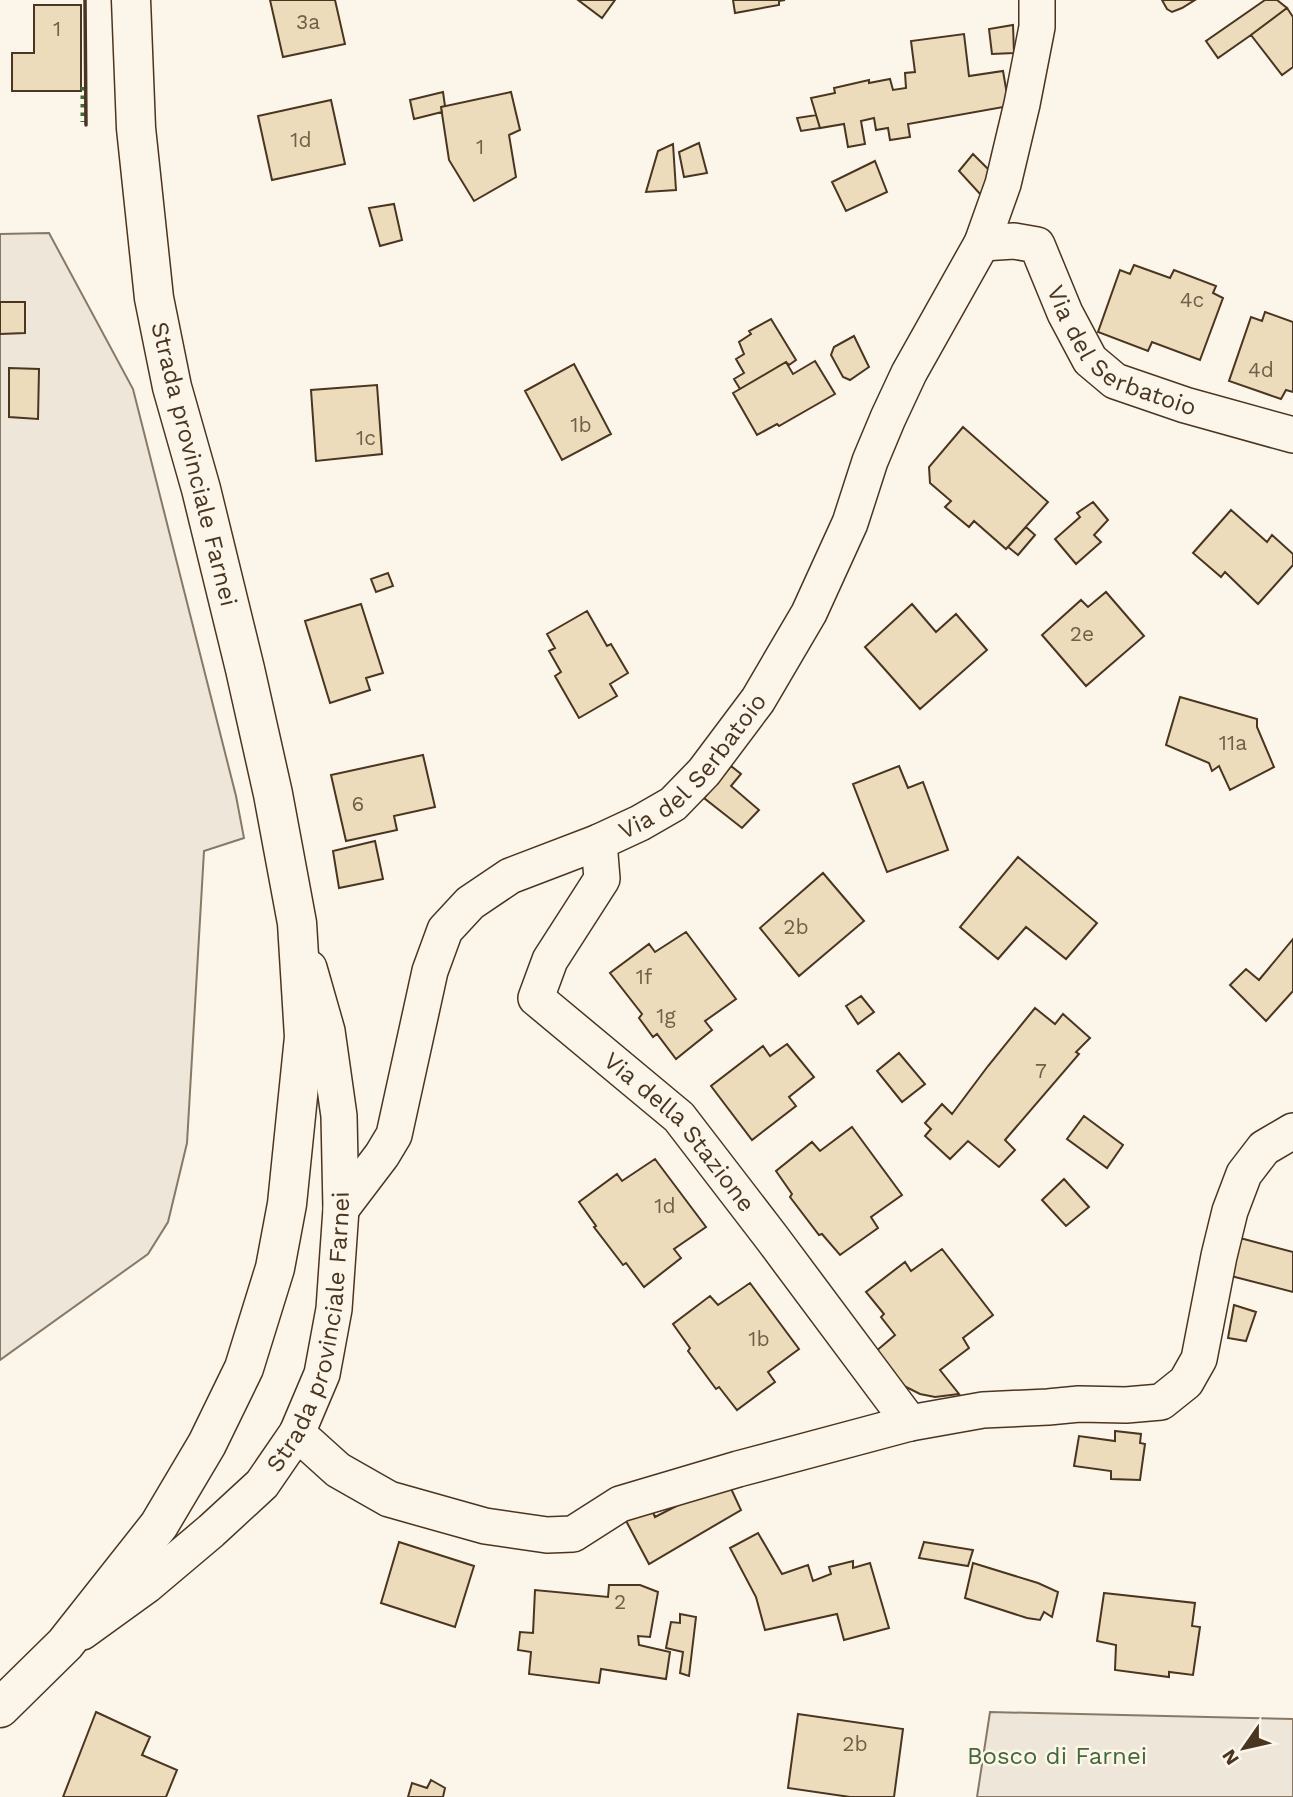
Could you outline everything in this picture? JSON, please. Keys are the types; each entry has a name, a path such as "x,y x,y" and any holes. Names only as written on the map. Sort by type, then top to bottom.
{"main road":[{"name":"Strada provinciale Farnei","path":"0,1708 65,1644 159,1525 207,1444 244,1368 275,1268 287,1204 304,1037 296,923 273,794 201,489 172,387 154,298 136,128 131,0"}],"street":[{"name":"Via del Serbatoio","path":"341,1209 394,1135 430,971 445,930 470,903 510,876 599,842 673,804 704,772 758,700 809,613 849,523 875,451 909,373 982,243 1003,184 1022,104 1037,27 1037,0"},
{"name":"Via del Serbatoio","path":"982,243 1014,241 1038,245 1065,313 1090,359 1115,381 1185,405 1293,435"},
{"name":"Via della Stazione","path":"599,842 602,879 550,960 536,998 679,1117 911,1423"},
{"name":"Strada provinciale Farnei","path":"65,1644 147,1586 262,1483 297,1433 322,1374 334,1309 341,1209 339,1116 327,1031 296,923"},
{"path":"297,1433 338,1470 390,1499 485,1526 547,1535 573,1534 620,1504 911,1423 983,1410 1161,1402 1186,1382 1199,1359 1219,1256 1230,1211 1244,1174 1264,1147 1293,1131"}],"green space":[{"path":"49,233 133,389 236,796 244,838 204,851 187,1143 168,1222 148,1254 0,1360 0,234"},
{"name":"Bosco di Farnei","path":"990,1712 1293,1719 1293,1797 977,1797"}],"building":[{"path":"270,0 335,0 345,44 283,57"},
{"path":"578,0 615,0 602,18"},
{"path":"733,0 785,0 779,1 779,5 735,13"},
{"path":"1162,0 1195,0 1172,12"},
{"path":"1265,0 1277,0 1287,8 1218,58 1206,41"},
{"path":"34,5 81,5 81,91 12,91 12,53 34,53"},
{"path":"1287,8 1293,17 1293,67 1282,75 1251,35"},
{"path":"1013,25 1014,53 992,54 989,29"},
{"path":"964,34 969,76 1003,71 1009,106 908,124 910,137 890,140 888,128 876,130 874,118 861,121 865,144 848,147 844,124 820,128 811,98 835,93 834,88 869,80 869,83 890,79 893,90 906,88 905,73 915,72 911,41"},
{"path":"443,92 445,106 441,107 442,112 414,119 410,100"},
{"path":"511,92 520,130 509,135 516,177 474,201 449,160 441,107"},
{"path":"331,100 345,164 272,180 258,116"},
{"path":"816,115 820,128 801,131 797,118"},
{"path":"699,143 707,173 684,177 679,152"},
{"path":"673,144 676,190 646,192 658,151"},
{"path":"973,154 993,174 981,195 959,171"},
{"path":"875,161 887,192 846,211 832,182"},
{"path":"394,204 402,240 380,246 369,208"},
{"path":"1134,265 1170,278 1174,270 1216,286 1213,293 1223,298 1200,360 1152,342 1148,351 1098,332 1120,270 1130,274"},
{"path":"0,302 25,302 25,333 0,334"},
{"path":"1265,312 1293,322 1293,392 1286,390 1281,399 1229,381 1251,317 1262,321"},
{"path":"771,319 796,360 789,365 786,362 740,389 734,379 744,373 736,359 744,354 739,342 751,334 749,331"},
{"path":"854,336 869,367 850,380 843,377 831,355 834,347"},
{"path":"815,361 835,394 779,426 777,424 757,435 733,393 786,362 793,374"},
{"path":"574,364 611,434 562,460 525,391"},
{"path":"9,368 39,369 38,419 9,417"},
{"path":"377,385 382,454 316,461 311,390"},
{"path":"963,427 1048,502 1006,549 974,521 969,527 945,507 951,501 930,483 929,467"},
{"path":"1093,502 1108,520 1094,535 1101,542 1076,564 1055,539 1080,517 1077,513"},
{"path":"1231,510 1267,542 1272,535 1293,554 1293,565 1258,604 1225,572 1221,577 1193,553"},
{"path":"1026,527 1035,535 1018,555 1008,547"},
{"path":"388,573 393,586 376,592 371,579"},
{"path":"1106,592 1144,636 1086,686 1042,635 1081,600 1088,607"},
{"path":"361,604 383,673 366,678 370,690 330,703 305,621"},
{"path":"912,604 936,632 956,614 987,650 920,709 865,647"},
{"path":"587,611 607,646 611,644 628,673 610,684 617,696 579,718 555,676 561,672 549,651 555,648 547,634"},
{"path":"1180,697 1257,719 1257,727 1274,767 1230,790 1219,766 1212,771 1209,763 1166,745"},
{"path":"423,755 435,807 394,816 397,830 346,841 331,775"},
{"path":"731,766 741,774 731,786 759,810 742,828 704,798"},
{"path":"899,766 908,788 923,782 948,850 887,872 853,784"},
{"path":"375,841 383,879 339,888 333,851"},
{"path":"1018,857 1097,923 1066,959 1026,927 998,959 960,927"},
{"path":"823,873 864,921 799,976 760,928"},
{"path":"686,932 736,999 705,1021 712,1030 676,1059 657,1034 653,1037 639,1018 642,1014 610,973 649,944 655,952"},
{"path":"1293,939 1293,991 1266,1021 1230,985 1246,969 1259,980"},
{"path":"861,996 874,1012 858,1024 846,1006"},
{"path":"1035,1008 1055,1024 1063,1014 1090,1038 1005,1140 1015,1150 999,1167 968,1141 950,1159 925,1136 931,1129 925,1123 942,1104 952,1114"},
{"path":"787,1044 814,1077 789,1097 796,1106 752,1140 711,1086 763,1046 770,1056"},
{"path":"899,1053 925,1084 902,1102 877,1071"},
{"path":"1084,1116 1123,1145 1107,1168 1067,1139"},
{"path":"852,1127 902,1195 871,1217 878,1228 840,1255 822,1234 819,1235 790,1197 792,1194 776,1171 812,1142 820,1151"},
{"path":"655,1159 706,1227 674,1249 681,1258 644,1287 626,1263 623,1265 579,1202 617,1174 622,1181"},
{"path":"1064,1179 1089,1207 1066,1226 1042,1200"},
{"path":"1240,1238 1293,1252 1293,1292 1231,1276"},
{"path":"942,1249 993,1315 963,1338 969,1348 940,1370 959,1394 935,1397 920,1394 904,1386 875,1352 895,1335 881,1317 884,1314 866,1292 905,1262 911,1271"},
{"path":"750,1283 799,1349 768,1372 775,1382 737,1410 719,1387 716,1389 688,1351 690,1348 673,1324 710,1296 718,1305"},
{"path":"1234,1305 1256,1312 1246,1341 1228,1338"},
{"path":"1115,1431 1141,1434 1140,1443 1145,1444 1140,1480 1111,1479 1111,1471 1074,1466 1079,1436 1115,1441"},
{"path":"727,1480 741,1510 649,1564 624,1517 650,1505 655,1517"},
{"path":"758,1533 782,1574 808,1565 813,1581 831,1574 829,1567 853,1561 853,1568 870,1563 889,1628 844,1640 837,1614 765,1630 756,1597 730,1548"},
{"path":"399,1542 474,1566 455,1627 381,1603"},
{"path":"924,1542 973,1550 968,1566 919,1558"},
{"path":"973,1563 1058,1592 1052,1617 1044,1612 1040,1620 1027,1618 965,1598"},
{"path":"609,1585 640,1585 658,1592 650,1637 638,1636 639,1645 670,1652 666,1679 601,1669 599,1683 529,1674 531,1652 518,1650 520,1632 533,1633 535,1590 608,1597"},
{"path":"1104,1593 1195,1603 1192,1626 1200,1627 1193,1675 1169,1672 1169,1677 1115,1670 1116,1645 1097,1641"},
{"path":"680,1614 696,1617 689,1676 680,1673 683,1652 666,1648 671,1622 680,1623"},
{"path":"96,1712 150,1737 142,1755 177,1770 166,1797 63,1797"},
{"path":"798,1714 903,1729 894,1797 850,1797 788,1788"},
{"path":"431,1780 445,1788 443,1797 408,1797 412,1783 427,1788"}],"hedge":[{"path":"83,87 83,122"}],"wall":[{"path":"85,0 86,125"}]}
